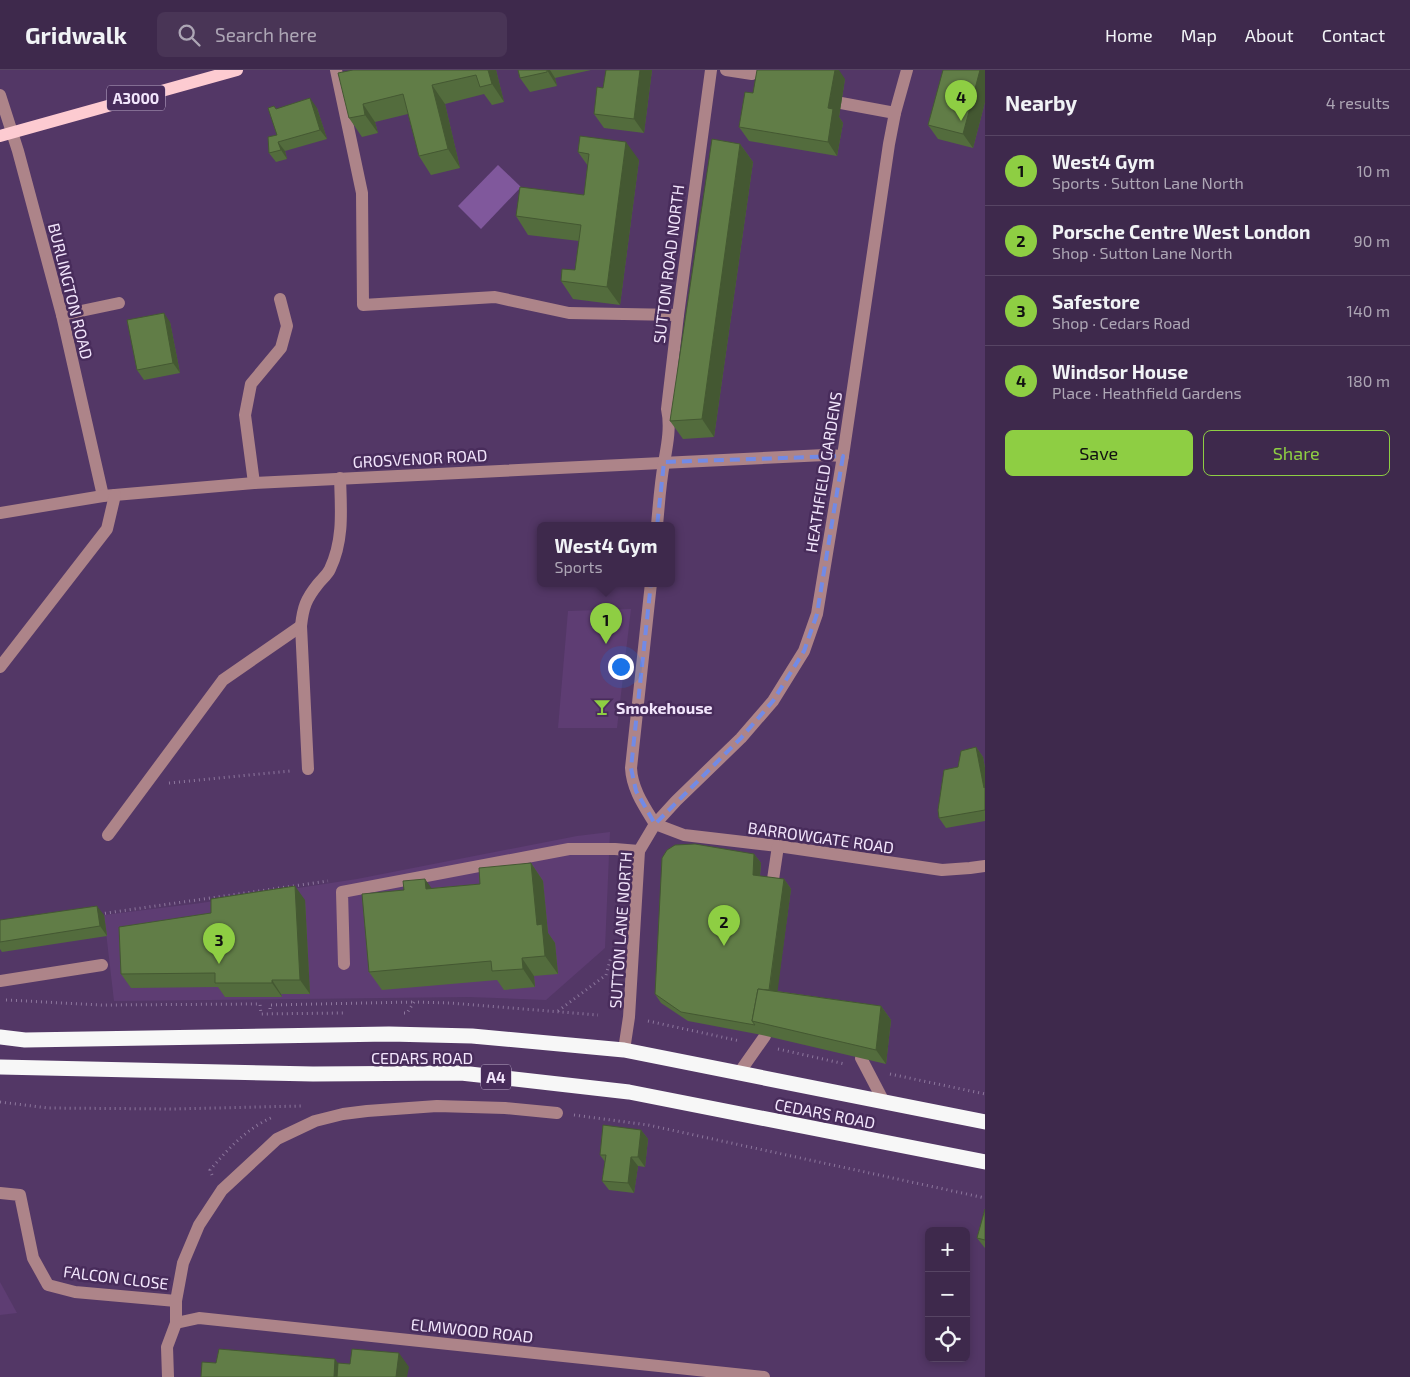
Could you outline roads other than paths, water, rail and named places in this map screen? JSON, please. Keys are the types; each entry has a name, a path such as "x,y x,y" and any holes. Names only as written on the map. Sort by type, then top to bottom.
{"highway":[{"name":"CEDARS ROAD","path":"0,1037 25,1040 388,1034 472,1036 624,1050 985,1122"},
{"name":"CEDARS ROAD","path":"0,1067 313,1074 461,1073 629,1092 985,1162"}],"main road":[{"name":"A3000","path":"6,135 237,70"}],"street":[{"path":"336,70 362,194 363,305 495,297 569,313 678,314"},
{"name":"SUTTON ROAD NORTH","path":"664,462 667,452 669,418 667,409 678,314 711,70"},
{"path":"726,70 752,74 752,70"},
{"name":"HEATHFIELD GARDENS","path":"655,824 741,738 773,701 804,651 817,614 843,456 889,144 906,70"},
{"name":"BURLINGTON ROAD","path":"0,95 6,135 62,315 109,496"},
{"path":"841,103 895,113"},
{"path":"254,483 245,415 251,384 281,348 287,326 280,299"},
{"path":"62,315 119,303"},
{"name":"GROSVENOR ROAD","path":"0,512 109,496 254,483 664,462 825,455 843,456"},
{"path":"657,522 664,462"},
{"path":"308,769 301,626 303,609 311,593 330,570 340,538 340,478"},
{"path":"0,667 107,529 109,496"},
{"path":"651,587 631,778 636,791 655,824"},
{"path":"108,835 223,680 301,626"},
{"name":"BARROWGATE ROAD","path":"655,824 684,835 778,846 942,870 985,866"},
{"name":"SUTTON LANE NORTH","path":"624,1050 629,1018 639,851 655,824"},
{"path":"772,886 778,846"},
{"path":"344,964 342,892 569,849 639,851"},
{"path":"0,981 102,965"},
{"path":"739,1073 762,1040"},
{"path":"861,1058 884,1102"},
{"path":"168,1377 167,1347 176,1324 176,1301 183,1263 199,1225 222,1190 277,1139 315,1121 343,1114 367,1111 437,1106 506,1108 557,1113"},
{"name":"FALCON CLOSE","path":"0,1193 20,1195 33,1258 48,1285 75,1292 176,1301"},
{"name":"ELMWOOD ROAD","path":"176,1324 199,1318 764,1377"}],"place":[{"name":"Windsor House","path":"961,121"},
{"name":"West4 Gym","path":"606,644"},
{"name":"Smokehouse","path":"602,707"},
{"name":"Porsche Centre West London","path":"724,946"},
{"name":"Safestore","path":"219,964"}]}
